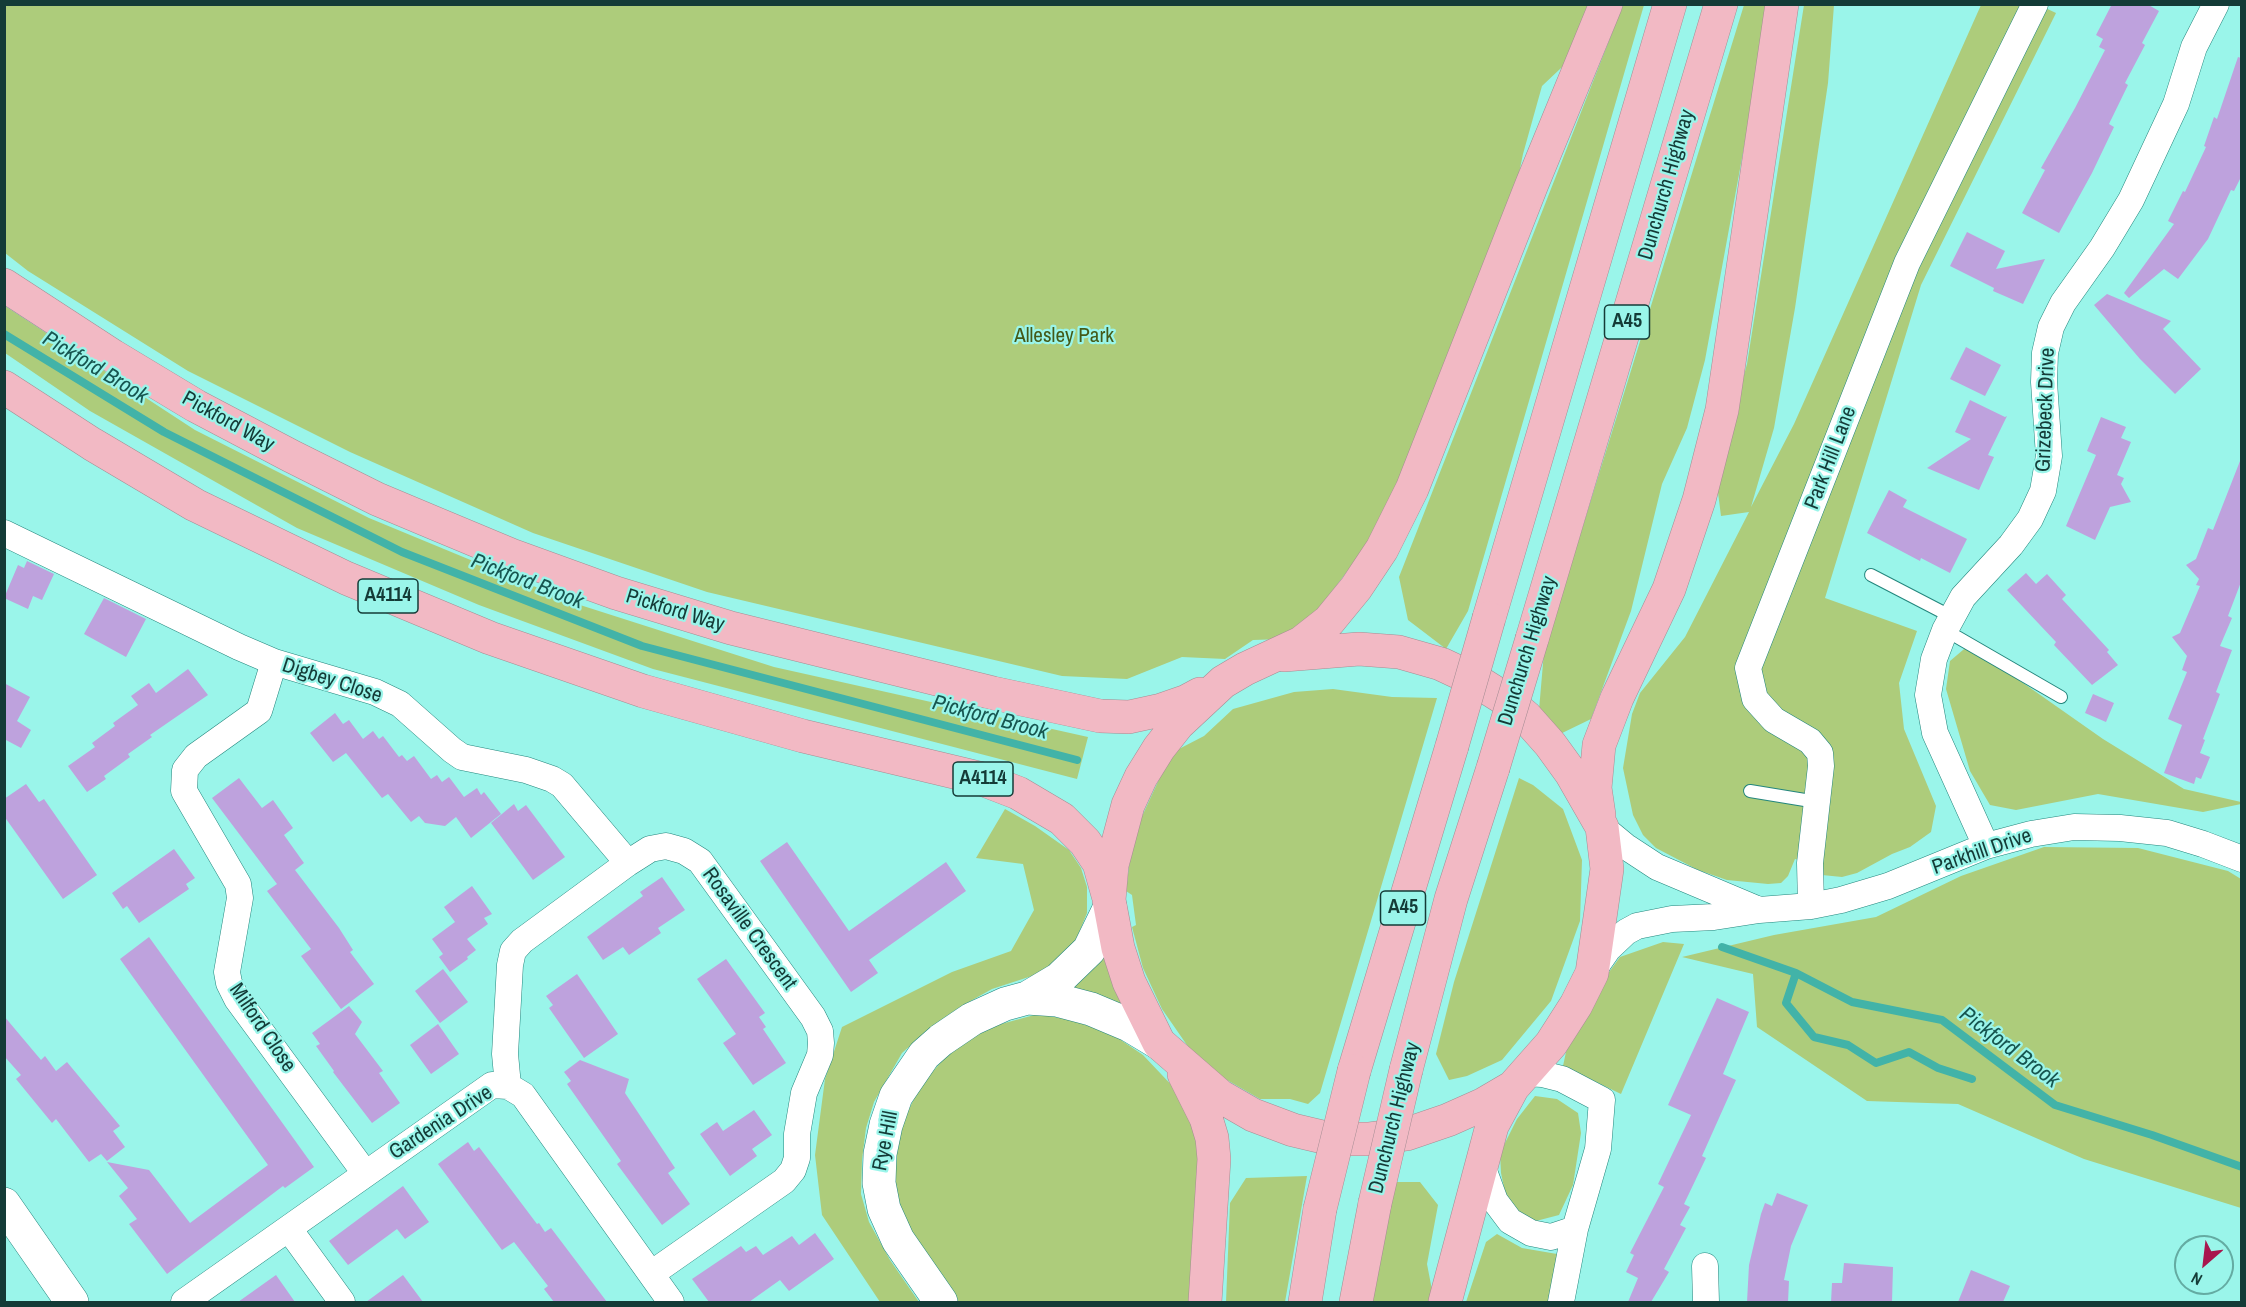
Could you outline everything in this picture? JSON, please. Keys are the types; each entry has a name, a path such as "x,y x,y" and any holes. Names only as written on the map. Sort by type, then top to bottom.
{"highway":[{"path":"1205,1302 1214,1160 1212,1138 1194,1089 1165,1049 1130,982 1118,948 1110,904 1112,865 1119,834 1128,805 1141,777 1159,748 1178,724 1223,682 1301,643 1329,621 1356,588 1382,549 1412,489 1532,184 1606,4"},
{"name":"A45","path":"1305,1302 1320,1209 1354,1071 1670,4"},
{"name":"Dunchurch Highway","path":"1356,1302 1374,1203 1451,898 1532,639 1721,4"},
{"path":"1445,1302 1492,1126 1520,1080 1551,1044 1576,1005 1592,973 1607,869 1595,788 1599,745 1617,698 1669,589 1700,501 1722,410 1782,4"},
{"name":"Pickford Way","path":"4,285 112,356 291,456 377,499 616,593 731,628 982,690 1100,716 1129,717 1161,710 1187,701 1223,682"},
{"name":"A4114","path":"4,387 92,444 195,506 346,578 490,638 643,691 803,736 979,778 1018,793 1062,819 1085,842 1099,863 1110,904"},
{"path":"1270,657 1359,649 1399,652 1441,664 1475,680 1502,697 1526,717 1550,744 1571,773 1601,824"},
{"path":"1165,1049 1220,1096 1253,1115 1293,1130 1331,1139 1368,1139 1407,1134 1448,1120 1484,1104 1520,1080"}],"street":[{"name":"Park Hill Lane","path":"1811,906 1810,863 1821,766 1820,753 1810,741 1774,720 1755,699 1748,668 1907,263 2035,4"},
{"name":"Grizebeck Drive","path":"1986,846 1935,733 1928,695 1934,659 1948,623 1963,597 2012,545 2030,519 2043,491 2049,456 2044,382 2045,353 2051,327 2063,303 2102,248 2131,200 2175,104 2194,47 2216,4"},
{"name":"Digbey Close","path":"4,533 239,647 274,662 375,692 400,704 452,750 462,756 526,770 552,779 562,785 628,863"},
{"name":"Milford Close","path":"274,662 259,711 196,756 185,770 184,791 238,884 240,898 227,972 229,983 237,999 365,1173"},
{"name":"Parkhill Drive","path":"1601,824 1625,846 1657,867 1759,910"},
{"name":"Parkhill Drive","path":"1592,973 1608,949 1626,932 1637,926 1672,919 1714,917 1759,910 1811,906 1841,900 1888,886 1986,846 2031,834 2063,829 2120,828 2167,833 2241,859"},
{"name":"Rosaville Crescent","path":"508,1086 505,1054 510,965 513,951 522,941 650,849 666,846 684,851 700,861 813,1017 819,1031 820,1055 804,1093 797,1134 797,1158 793,1170 784,1181 651,1274"},
{"name":"Rye Hill","path":"941,1302 898,1240 884,1209 879,1183 880,1154 886,1125 896,1096 924,1055 972,1018 1005,1004 1027,998 1059,980 1083,956 1100,931 1110,904"},
{"name":"Rye Hill","path":"1027,998 1057,1000 1091,1009 1129,1024 1165,1049"},
{"path":"1520,1080 1542,1074 1562,1079 1602,1100 1598,1149 1575,1229 1561,1302"},
{"name":"Gardenia Drive","path":"184,1302 492,1085 508,1086 523,1095 671,1302"},
{"path":"1481,1163 1495,1201 1510,1221 1531,1233 1551,1237 1575,1229"},
{"path":"4,1204 72,1302"},
{"path":"290,1229 342,1302"},
{"path":"1704,1266 1706,1302"}],"lane":[{"path":"1872,575 2061,698"},
{"path":"1750,792 1817,802"}],"green space":[{"name":"Allesley Park","path":"4,5 1594,5 1578,52 1542,86 1523,154 1511,212 1397,491 1366,546 1310,621 1283,639 1253,640 1225,659 1182,657 1127,679 1062,676 707,592 533,533 350,452 188,371 28,271 5,253"},
{"path":"1623,5 1644,5 1468,611 1446,649 1408,620 1399,577"},
{"path":"1744,5 1770,5 1705,360 1687,428 1662,484 1631,611 1591,719 1558,735 1539,710 1544,652"},
{"path":"1804,5 1834,5 1828,83 1795,308 1774,428 1751,507 1794,424 1981,5 2039,5 2056,13 1921,285 1825,598 1917,631 1899,683 1904,729 1936,806 1931,832 1910,847 1857,873 1842,877 1822,875 1810,863 1795,859 1788,876 1781,883 1768,884 1727,880 1698,870 1656,848 1643,835 1633,815 1623,768 1632,714 1640,693 1685,637 1749,512 1721,516 1716,477 1747,364"},
{"path":"5,306 195,430 369,518 577,604 774,667 1088,737 1077,779 653,669 479,605 297,528 90,411 5,353"},
{"path":"1970,644 2103,739 2184,789 2241,802 2241,804 2203,812 2098,794 2016,810 1990,805 1970,771 1946,689 1950,661"},
{"path":"1333,689 1392,697 1437,698 1320,1093 1308,1104 1290,1099 1260,1099 1220,1076 1189,1048 1162,1009 1143,968 1132,927 1136,925 1132,895 1126,891 1130,859 1138,825 1162,773 1177,750 1204,736 1233,709 1294,692"},
{"path":"1519,778 1533,785 1563,809 1582,860 1580,921 1551,1001 1502,1060 1467,1076 1449,1080 1436,1054 1454,982"},
{"path":"1005,809 1035,826 1069,850 1081,868 1087,887 1087,913 1074,945 1041,973 992,989 960,1007 935,1024 902,1053 874,1102 866,1128 861,1194 869,1222 890,1260 919,1302 880,1302 822,1215 815,1155 825,1079 842,1027 952,972 1011,951 1034,910 1023,864 976,858"},
{"path":"2044,847 2138,848 2228,871 2241,879 2241,1208 2084,1159 1958,1104 1867,1101 1757,1027 1753,974 1682,957 1774,935 1876,917 1961,876"},
{"path":"1663,942 1684,944 1621,1094 1563,1066 1577,1026 1596,990 1620,957"},
{"path":"1104,948 1126,1015 1068,997 1080,976"},
{"path":"1038,1014 1071,1020 1112,1034 1143,1055 1179,1093 1197,1139 1203,1178 1194,1302 957,1302 906,1224 896,1191 895,1165 899,1129 921,1085 949,1053 990,1027"},
{"path":"1535,1096 1557,1099 1578,1113 1581,1133 1573,1185 1559,1215 1536,1221 1517,1211 1505,1192 1500,1153 1517,1119"},
{"path":"1307,1176 1285,1302 1226,1302 1230,1203 1246,1178"},
{"path":"1392,1182 1420,1182 1438,1205 1427,1264 1432,1290 1429,1302 1364,1302"},
{"path":"1497,1234 1522,1248 1557,1254 1573,1302 1466,1302 1486,1242"}],"building":[{"path":"2112,4 2147,4 2159,11 2142,43 2145,45 2125,83 2128,85 2109,124 2114,127 2059,233 2022,213 2045,170 2041,168 2105,50 2099,47 2103,39 2096,35"},
{"path":"2238,57 2241,58 2241,177 2234,191 2231,190 2208,239 2178,279 2164,269 2129,298 2124,293 2174,224 2168,221 2183,191 2185,192 2206,147 2204,146 2214,117 2217,119"},
{"path":"1967,232 2005,251 1996,269 2045,259 2023,304 1993,291 1994,288 1950,266"},
{"path":"2107,294 2171,321 2163,329 2201,369 2175,394 2140,359 2094,305"},
{"path":"1966,347 2001,365 1985,396 1950,379"},
{"path":"1970,400 2007,416 1988,455 1994,457 1979,490 1927,468 1971,439 1955,432"},
{"path":"2101,417 2126,427 2121,438 2131,442 2117,475 2124,478 2121,484 2131,502 2110,507 2095,540 2066,526 2096,455 2087,451"},
{"path":"2240,461 2241,582 2228,616 2232,618 2220,646 2232,650 2216,692 2220,694 2200,753 2210,757 2201,779 2196,777 2194,784 2164,773 2182,725 2168,719 2187,672 2182,670 2187,656 2172,637 2180,633 2200,586 2196,585 2199,579 2186,565 2196,559 2208,528 2213,530"},
{"path":"1889,490 1907,500 1903,507 1967,539 1950,573 1921,558 1920,561 1867,533"},
{"path":"27,561 54,574 42,600 33,596 28,609 4,598 18,565 24,568"},
{"path":"2026,573 2036,584 2047,574 2066,595 2062,599 2109,650 2107,652 2118,665 2092,685 2054,645 2056,642 2007,590"},
{"path":"104,598 146,619 126,657 84,634"},
{"path":"188,669 208,695 150,735 152,737 128,754 130,757 104,776 106,779 87,792 68,766 95,747 92,743 115,726 113,723 138,705 131,696 149,683 156,693"},
{"path":"4,683 30,697 17,721 31,730 21,748 6,740 4,743"},
{"path":"2093,694 2114,703 2106,722 2085,713"},
{"path":"335,713 343,724 349,720 363,739 373,731 379,739 383,736 399,757 402,755 407,761 414,756 431,779 437,775 442,782 449,777 464,797 477,788 481,795 484,792 501,814 471,838 456,817 445,826 425,823 419,816 411,822 388,794 382,798 346,753 333,762 310,733"},
{"path":"239,778 262,808 273,800 293,828 284,835 304,863 295,870 339,928 353,950 350,952 374,984 341,1009 301,956 311,949 267,891 277,884 212,798"},
{"path":"26,784 39,802 44,799 97,875 63,899 4,816 4,799"},
{"path":"514,804 518,811 526,805 565,857 533,880 491,823"},
{"path":"787,842 849,931 946,862 966,891 869,960 878,973 851,992 760,861"},
{"path":"174,849 195,878 186,884 189,889 139,923 127,906 123,909 112,893"},
{"path":"662,877 685,910 658,928 661,933 629,955 623,947 603,960 587,937 643,896 640,892"},
{"path":"472,886 492,914 484,918 488,924 467,939 476,950 450,972 439,957 443,954 432,939 455,922 444,907"},
{"path":"149,937 314,1167 285,1188 283,1186 167,1274 129,1224 137,1219 119,1196 128,1188 107,1162 149,1170 190,1223 268,1165 120,959"},
{"path":"726,959 765,1013 759,1017 766,1027 763,1029 786,1063 753,1085 723,1043 736,1034 697,979"},
{"path":"443,969 468,1002 440,1023 415,991"},
{"path":"577,974 618,1034 584,1058 549,1008 553,1005 546,996"},
{"path":"1717,998 1749,1012 1723,1074 1736,1080 1702,1156 1706,1158 1684,1204 1690,1207 1680,1225 1686,1228 1664,1269 1669,1272 1651,1302 1628,1302 1638,1278 1626,1272 1634,1255 1630,1253 1664,1187 1658,1184 1691,1115 1668,1105"},
{"path":"349,1006 362,1022 355,1034 383,1071 379,1073 400,1103 372,1123 333,1072 316,1046 320,1044 312,1033"},
{"path":"4,1016 41,1060 45,1056 56,1071 67,1062 120,1126 113,1131 125,1147 107,1161 101,1154 89,1162 56,1119 52,1123 16,1079 21,1075 4,1056"},
{"path":"438,1024 459,1054 431,1074 410,1045"},
{"path":"580,1060 629,1079 625,1093 675,1168 668,1173 690,1204 662,1225 617,1164 621,1161 567,1084 571,1081 564,1072"},
{"path":"754,1110 772,1135 752,1149 757,1156 730,1176 700,1134 717,1122 723,1131"},
{"path":"468,1142 474,1151 479,1147 537,1224 539,1223 545,1232 551,1228 607,1302 554,1302 544,1289 548,1286 514,1242 502,1250 438,1164"},
{"path":"403,1186 429,1222 405,1239 397,1229 348,1265 329,1241"},
{"path":"1777,1193 1808,1205 1791,1246 1784,1280 1789,1281 1788,1302 1747,1302 1749,1265 1761,1214 1765,1203 1772,1206"},
{"path":"815,1233 834,1259 789,1291 780,1280 749,1302 709,1302 692,1279 741,1246 746,1252 756,1246 763,1255 792,1236 799,1245"},
{"path":"1844,1263 1893,1267 1892,1302 1831,1302 1832,1283 1842,1283"},
{"path":"1971,1270 2010,1286 2003,1302 1958,1302"},
{"path":"276,1275 295,1302 238,1302"},
{"path":"403,1275 423,1302 366,1302"}],"waterway":[{"name":"Pickford Brook","path":"4,334 164,432 402,552 642,646 1077,760"},
{"name":"Pickford Brook","path":"1722,947 1796,973 1852,1002 1942,1020 2055,1105 2152,1135 2242,1167"},
{"path":"1796,973 1786,1003 1814,1037 1848,1045 1876,1063 1909,1052 1938,1068 1972,1079"}]}
